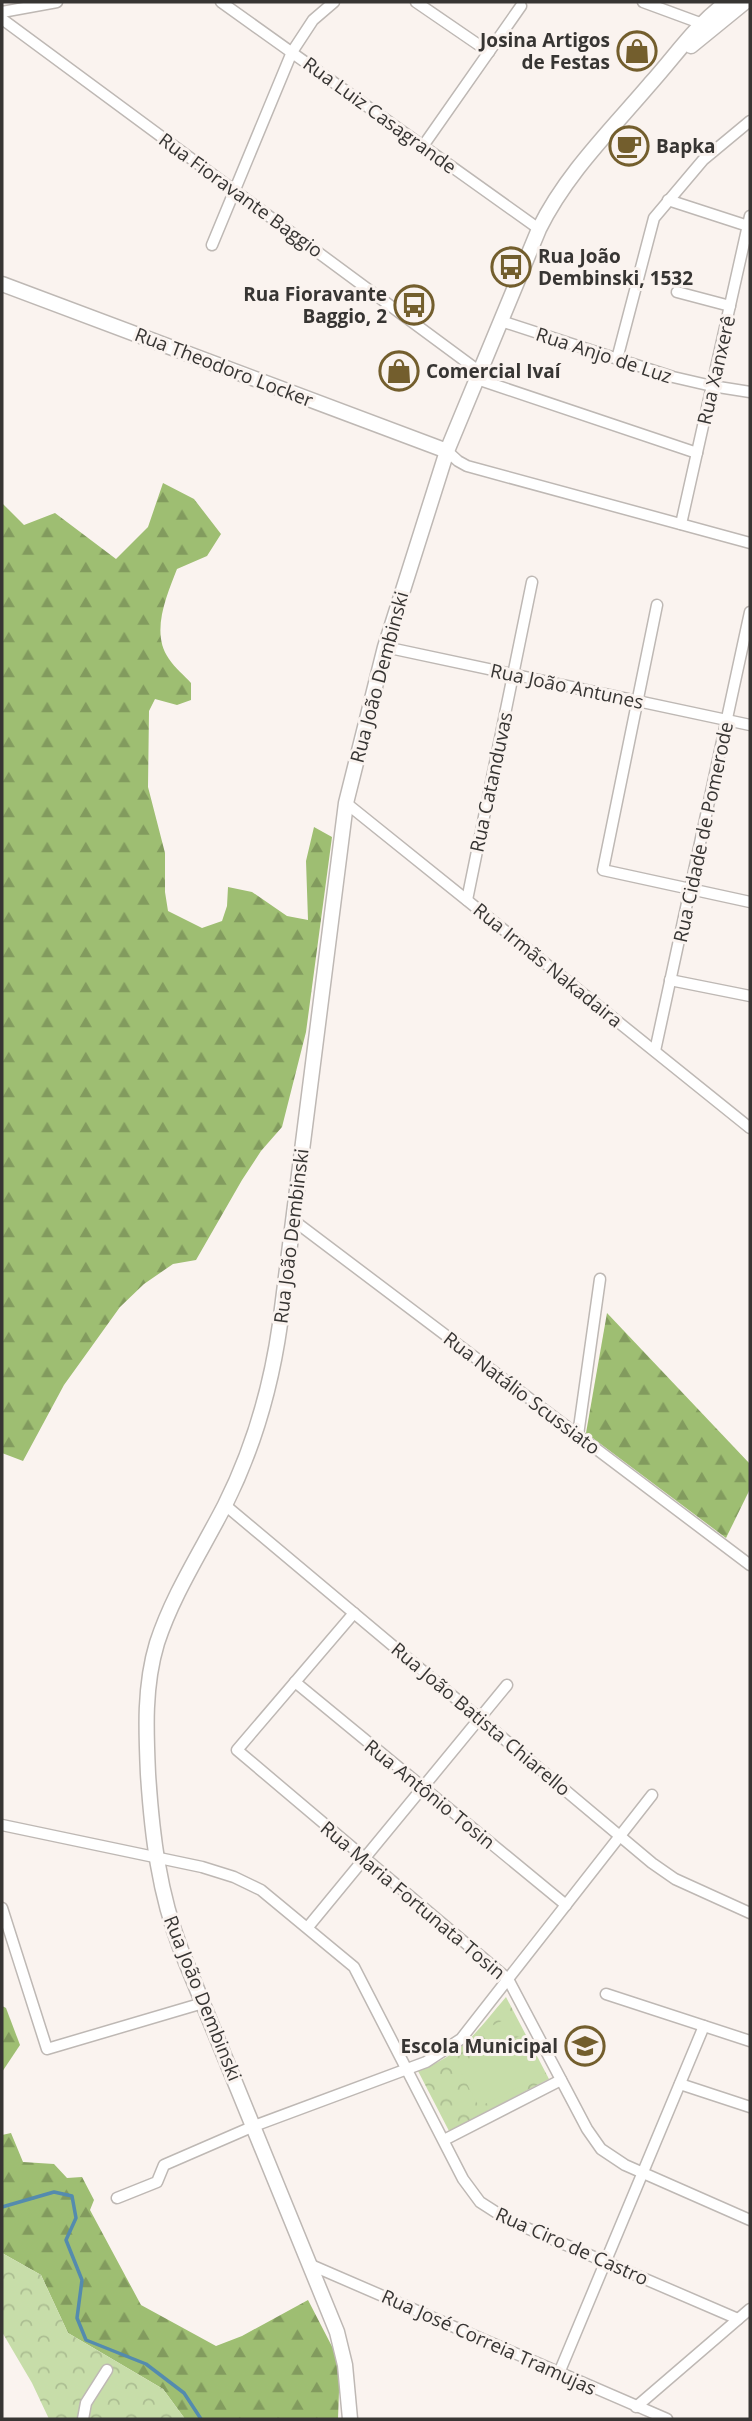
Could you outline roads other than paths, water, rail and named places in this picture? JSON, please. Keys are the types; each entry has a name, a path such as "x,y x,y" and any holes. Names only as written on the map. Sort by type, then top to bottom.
{"main road":[{"name":"Rua João Dembinski","path":"351,2419 343,2354 311,2265 175,1934 156,1857 146,1730 148,1681 157,1643 169,1612 225,1505 252,1444 269,1387 280,1324 346,803 385,647 447,451 539,229 561,188 701,23 727,2"},
{"name":"Rua João Dembinski","path":"663,69 745,2"},
{"name":"Rua Theodoro Locker","path":"2,284 447,451"}],"street":[{"path":"2,12 57,2"},
{"name":"Rua Luiz Casagrande","path":"221,2 539,229"},
{"path":"212,245 292,52 313,20 334,2"},
{"path":"416,2 489,52"},
{"path":"643,2 701,23"},
{"path":"423,146 521,6"},
{"name":"Rua Fioravante Baggio","path":"2,19 478,376 697,453"},
{"path":"617,359 654,218 713,150 750,121"},
{"path":"668,200 749,221"},
{"name":"Rua Xanxerê","path":"681,524 749,221"},
{"path":"677,292 730,306"},
{"name":"Rua Anjo de Luz","path":"501,321 617,359 712,386 750,392"},
{"path":"447,451 467,466 750,543"},
{"name":"Rua Catanduvas","path":"467,900 532,582"},
{"path":"657,606 603,870 750,902"},
{"name":"Rua Cidade de Pomerode","path":"655,1051 750,612"},
{"name":"Rua João Antunes","path":"385,647 750,725"},
{"name":"Rua Irmãs Nakadaira","path":"346,803 750,1128"},
{"path":"670,980 750,996"},
{"name":"Rua Natálio Scussiato","path":"293,1220 750,1565"},
{"path":"578,1435 600,1279"},
{"name":"Rua João Batista Chiarello","path":"225,1505 675,1879 750,1913"},
{"path":"295,1682 354,1613"},
{"name":"Rua Maria Fortunata Tosin","path":"295,1682 237,1750 508,1979 593,2139 601,2149 642,2174 750,2220"},
{"name":"Rua Antônio Tosin","path":"295,1682 566,1905"},
{"path":"308,1927 507,1685"},
{"path":"117,2198 157,2182 164,2165 254,2126 438,2056 461,2039 652,1795"},
{"name":"Rua Ciro de Castro","path":"2,1825 219,1872 247,1882 276,1901 355,1967 464,2179 480,2202 508,2220 738,2319"},
{"path":"2,1908 47,2049 203,2003"},
{"path":"607,1994 750,2040"},
{"path":"559,2373 704,2026"},
{"path":"444,2140 561,2080"},
{"path":"680,2084 750,2107"},
{"name":"Rua José Correia Tramujas","path":"311,2265 664,2419"},
{"path":"636,2407 750,2309"},
{"path":"83,2419 86,2403 107,2370"}],"waterway":[{"path":"2,2207 54,2192 72,2196 76,2218 66,2240 82,2280 77,2318 86,2340 146,2364 184,2393 201,2419"}],"place":[{"name":"Josina Artigos de Festas","path":"637,51"},
{"name":"Bapka","path":"629,146"},
{"name":"Rua João Dembinski, 1532","path":"511,267"},
{"name":"Rua Fioravante Baggio, 2","path":"414,305"},
{"name":"Comercial Ivaí","path":"399,371"},
{"name":"Escola Municipal","path":"585,2046"}]}
